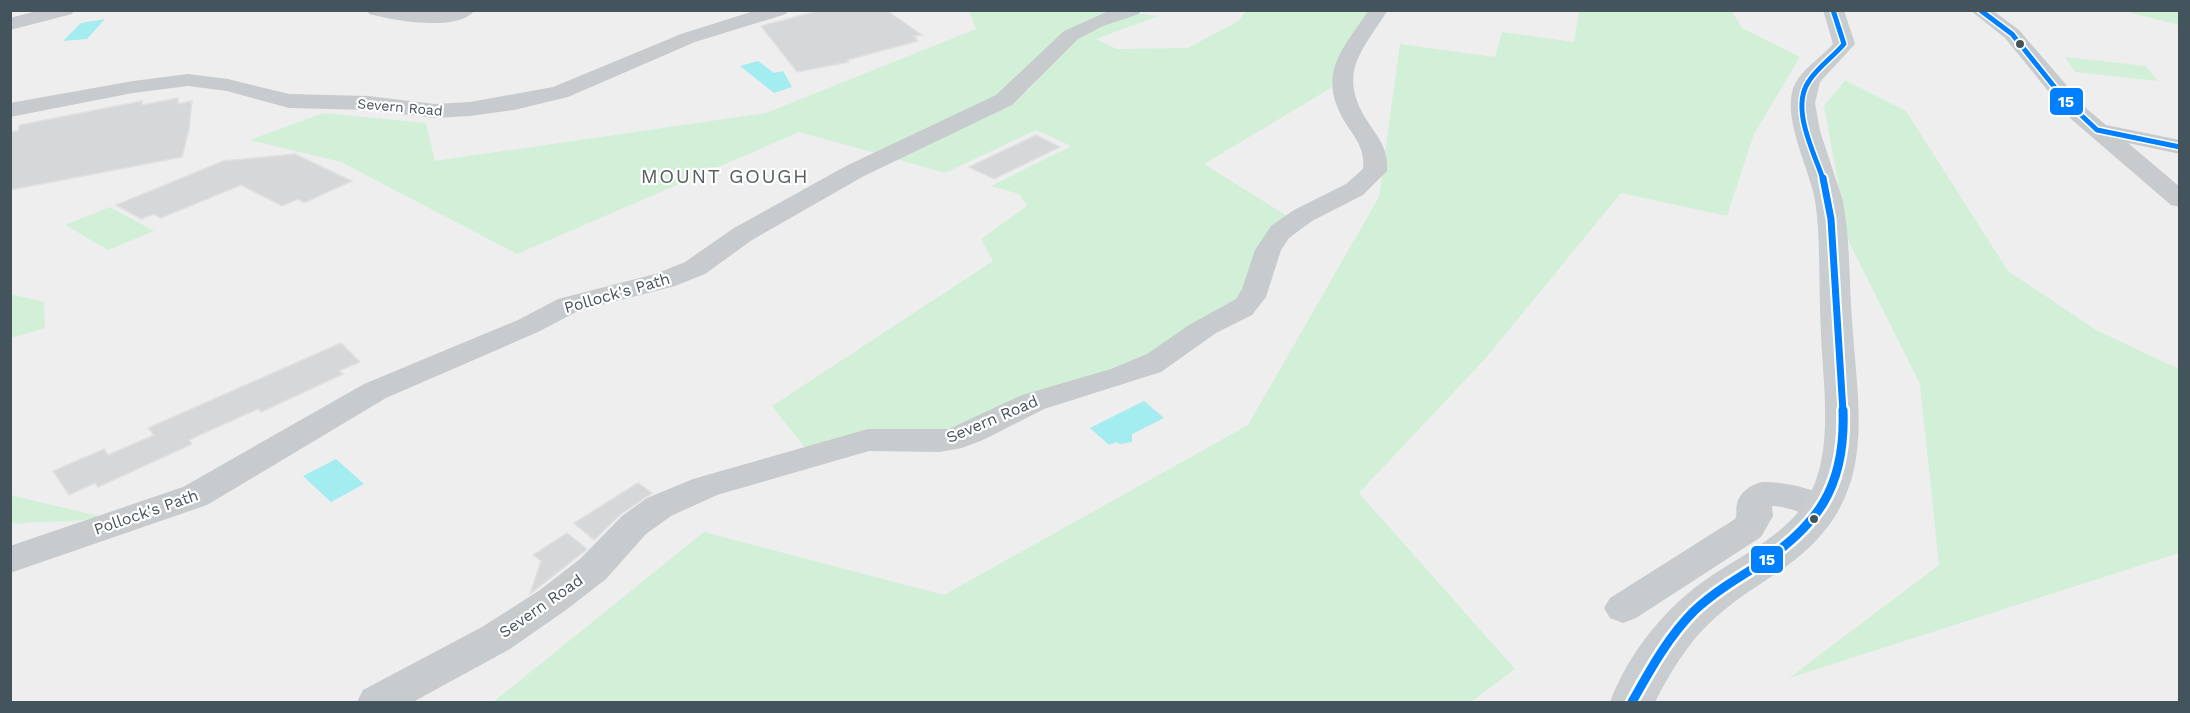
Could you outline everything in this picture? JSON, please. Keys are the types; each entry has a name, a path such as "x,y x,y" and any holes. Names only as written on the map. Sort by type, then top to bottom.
{"main road":[{"path":"1632,702 1659,651 1705,602 1795,538 1822,507 1834,481 1840,443 1831,220 1825,185 1802,101 1808,81 1834,58 1844,44 1833,10"}],"street":[{"path":"10,24 65,10"},
{"path":"376,10 413,17 441,16 466,10"},
{"name":"Severn Road","path":"10,111 133,87 188,80 228,85 289,101 368,103 435,111 485,108 560,92 688,38 779,10"},
{"name":"Pollock's Path","path":"10,559 195,496 375,391 528,326 568,305 665,280 695,268 743,234 855,171 1004,100 1022,87 1064,40 1093,24 1132,10"},
{"name":"Severn Road","path":"377,702 496,638 545,606 593,568 641,519 669,501 716,484 868,440 886,438 935,441 957,438 1053,394 1113,379 1148,366 1206,327 1241,310 1252,297 1266,251 1275,237 1303,215 1360,185 1376,171 1376,153 1347,108 1341,81 1352,46 1379,10"},
{"path":"1979,10 2012,34 2065,100 2180,200"},
{"path":"2097,130 2180,147"},
{"path":"1623,608 1748,528 1755,516 1757,498 1762,494 1786,494 1822,507"},
{"path":"10,542 13,545 10,559"}],"green space":[{"path":"1731,10 1742,28 1800,57 1754,134 1727,216 1621,193 1485,359 1359,493 1515,669 1471,702 493,702 704,532 944,595 1248,425 1379,197 1400,44 1495,57 1502,32 1574,42 1579,11"},
{"path":"969,11 1121,11 1088,22 1015,86 879,154 799,132 517,254 341,162 250,140 323,113 426,123 435,161 766,113 976,29"},
{"path":"1246,11 1372,11 1341,55 1337,64 1334,86 1204,164 1289,217 1243,295 1162,350 958,429 806,449 772,406 993,261 981,239 1027,206 1019,194 991,186 1071,146 1036,130 945,173 893,158 1010,102 1029,89 1071,41 1080,35 1135,13 1158,16 1096,39 1117,49 1188,48 1238,21"},
{"path":"2124,11 2179,11 2179,25"},
{"path":"2065,57 2146,66 2158,81 2075,72"},
{"path":"1845,80 1906,111 2008,271 2096,330 2179,369 2179,553 1789,678 1939,565 1920,384 1849,242 1824,106"},
{"path":"110,207 154,231 108,250 65,225"},
{"path":"11,294 44,302 45,328 11,338"},
{"path":"10,495 103,517 71,521 11,523"}],"water":[{"path":"105,19 87,39 63,41 81,23"},
{"path":"758,61 774,73 783,71 792,87 774,93 740,66"},
{"path":"1144,401 1164,418 1132,434 1132,442 1120,444 1116,442 1109,445 1090,428"},
{"path":"336,459 364,484 331,502 303,476"}],"building":[{"path":"821,10 886,10 922,35 914,36 918,41 847,60 849,62 797,72 761,26"},
{"path":"178,98 178,104 192,101 189,129 182,157 10,190 10,132 18,131 20,125 142,101 142,105"},
{"path":"1036,135 1060,147 994,179 969,167"},
{"path":"295,154 352,181 304,203 298,199 282,206 241,185 161,218 154,214 141,219 116,205 223,161"},
{"path":"341,343 360,362 339,371 343,374 261,412 258,409 189,440 192,444 98,487 95,483 69,495 53,471 104,449 108,455 154,435 148,428"},
{"path":"638,483 652,493 621,514 594,540 574,523"},
{"path":"567,533 587,549 530,594 541,561 533,555"}],"transit line":[{"name":"15","path":"1632,702 1656,661 1684,622 1707,600 1771,557 1801,533 1825,503 1834,483 1840,462 1843,418 1834,254 1827,193 1808,136 1803,109 1806,85 1844,44 1833,10"},
{"name":"15","path":"1980,10 2012,34 2065,100 2097,130 2180,147"}],"district":[{"name":"MOUNT GOUGH","path":"725,176"}]}
